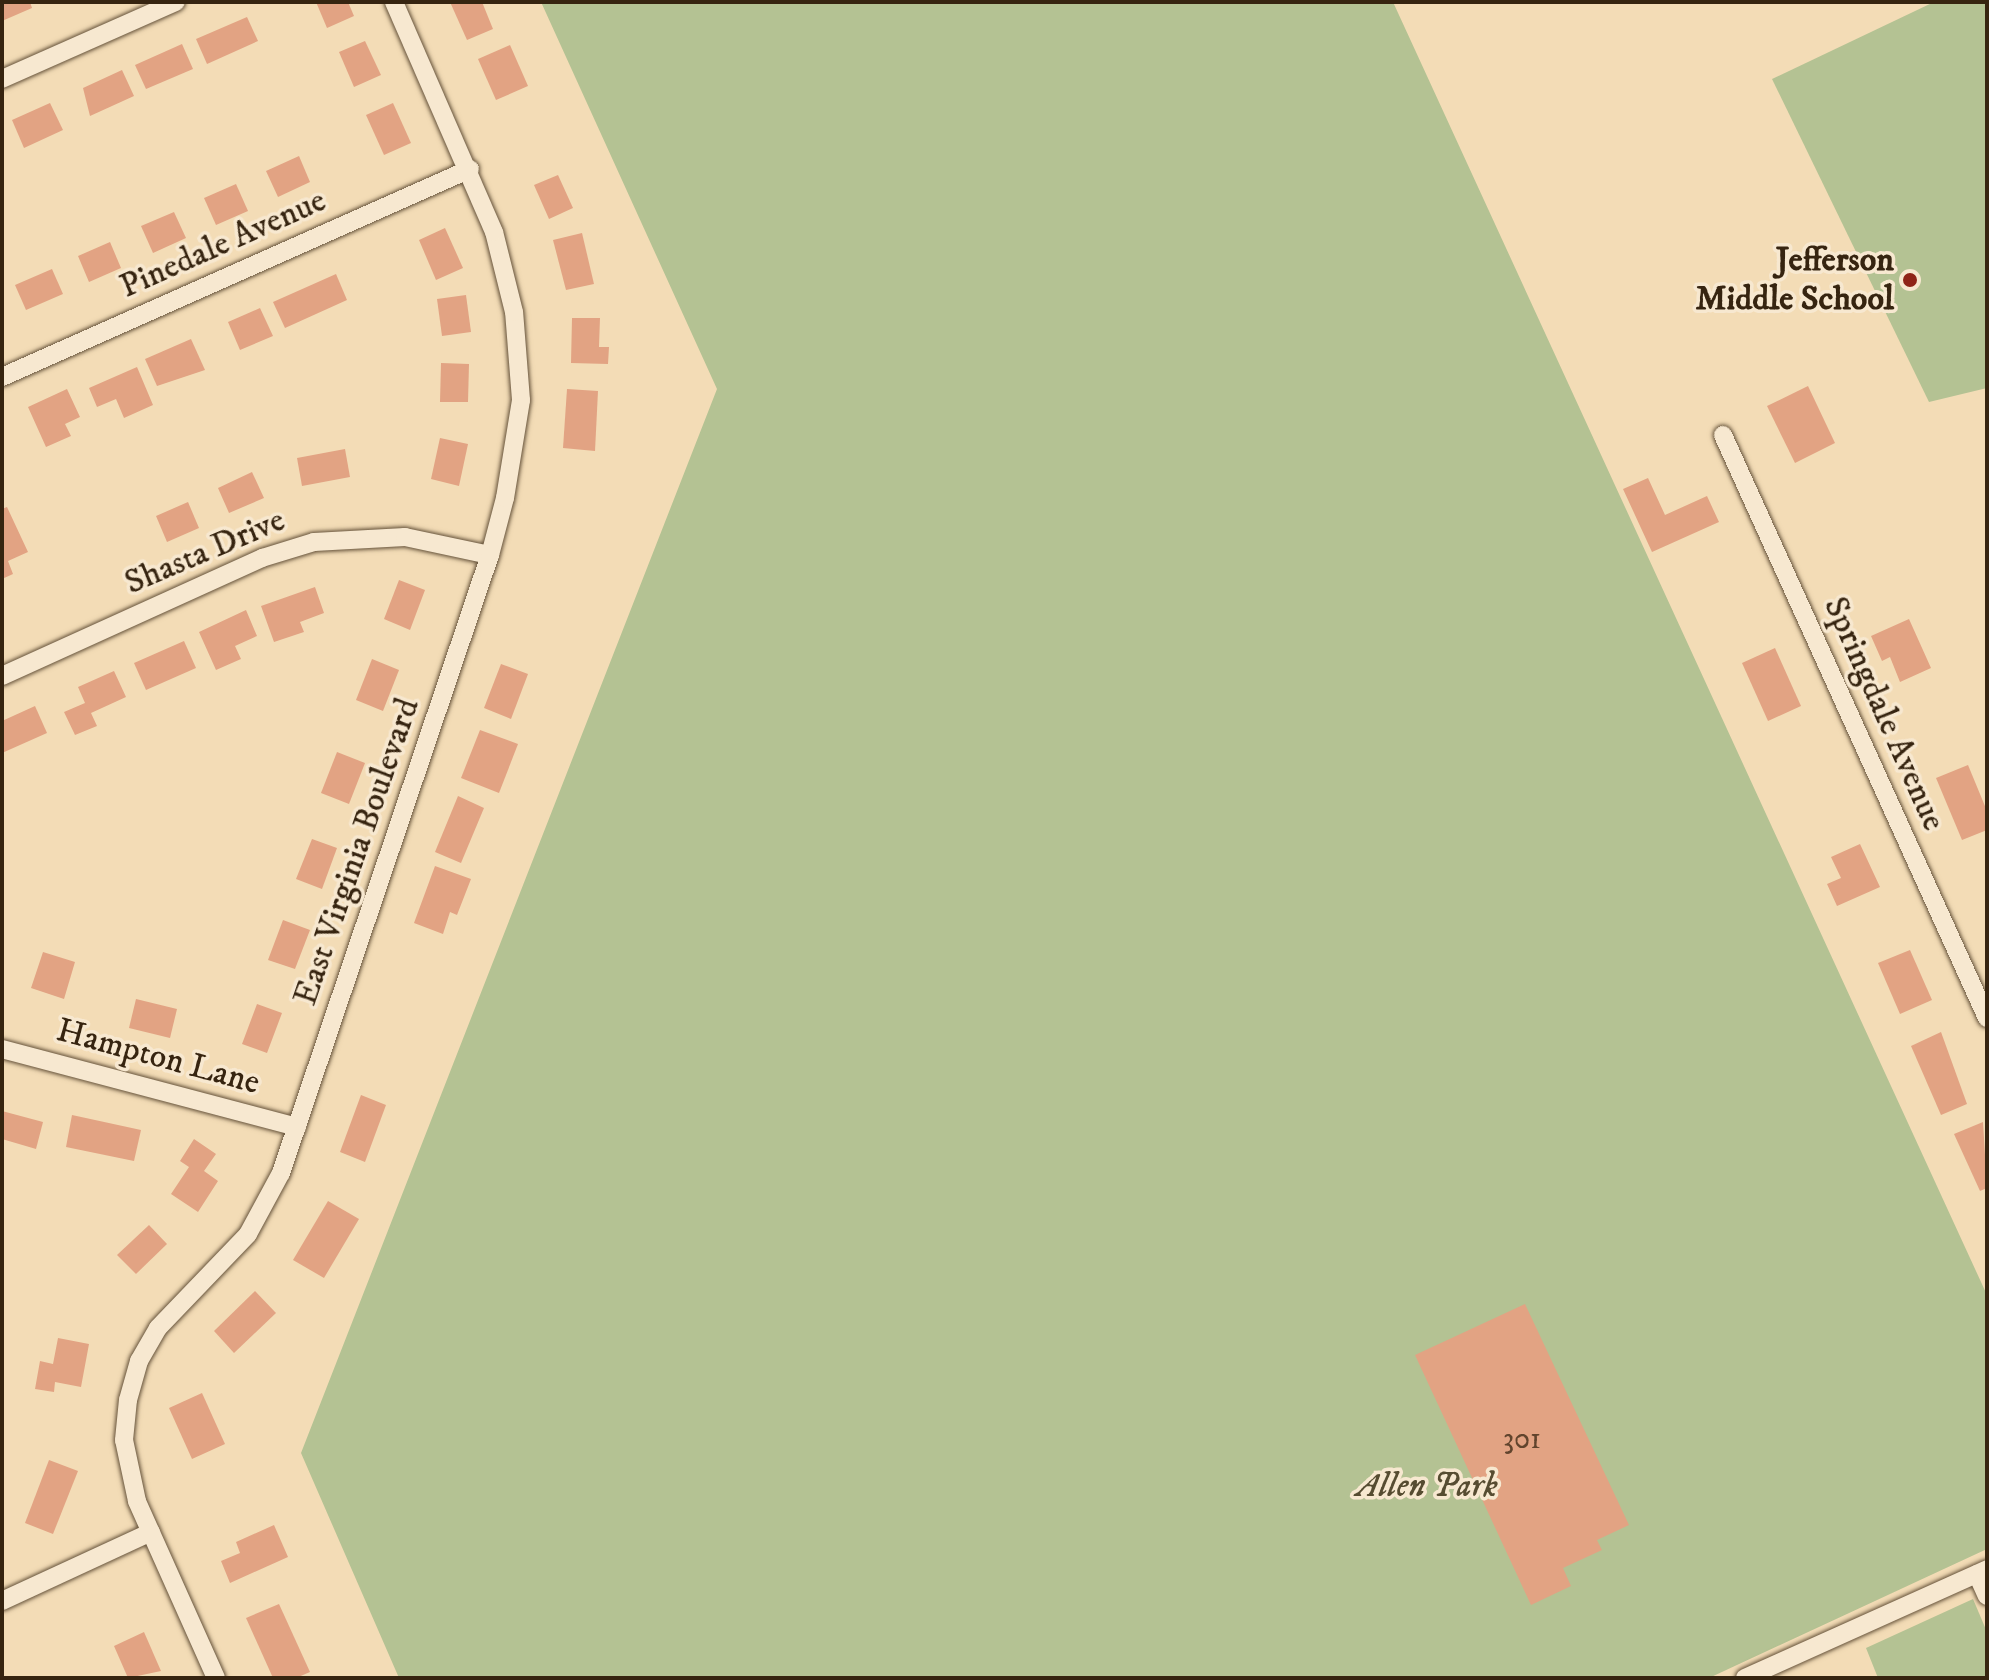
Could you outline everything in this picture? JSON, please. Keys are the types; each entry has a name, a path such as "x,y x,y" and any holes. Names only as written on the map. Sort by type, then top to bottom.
{"street":[{"path":"2,79 176,2"},
{"name":"East Virginia Boulevard","path":"216,1678 151,1532 127,1467 124,1440 139,1361 158,1328 248,1234 281,1173 490,555 514,452 521,400 519,356 507,277 470,169 394,2"},
{"name":"Pinedale Avenue","path":"2,377 470,169"},
{"name":"Springdale Avenue","path":"1723,435 1987,1018"},
{"name":"Shasta Drive","path":"2,676 251,562 314,542 405,537 490,555"},
{"name":"Hampton Lane","path":"2,1049 297,1127"},
{"path":"2,1601 151,1532"},
{"path":"1745,1678 1982,1571 1987,1596"}],"green space":[{"name":"Allen Park","path":"541,2 1393,2 1987,1295 1987,1549 1709,1678 399,1678 301,1453 717,389"},
{"name":"Jefferson Middle School","path":"1934,2 1987,2 1987,388 1929,402 1772,79"},
{"path":"1973,1599 1987,1632 1987,1678 1878,1678 1866,1648"}],"building":[{"path":"2,2 30,2 32,8 2,21"},
{"path":"316,2 348,2 354,16 327,28"},
{"path":"450,2 482,2 493,29 467,40"},
{"path":"247,17 258,41 207,64 196,39"},
{"path":"365,41 381,75 354,87 339,52"},
{"path":"182,44 193,69 146,89 135,65"},
{"path":"510,45 528,86 496,100 478,59"},
{"path":"122,70 134,96 90,116 83,88"},
{"path":"50,103 63,130 24,148 12,120"},
{"path":"393,103 411,143 384,155 366,115"},
{"path":"299,156 310,182 278,197 266,171"},
{"path":"558,175 573,208 549,219 534,185"},
{"path":"236,184 248,211 216,225 204,198"},
{"path":"174,212 186,238 153,253 141,226"},
{"path":"445,228 463,268 436,280 419,240"},
{"path":"582,233 594,284 566,290 553,240"},
{"path":"110,242 121,268 89,282 78,256"},
{"path":"52,269 63,294 26,310 15,285"},
{"path":"336,274 347,300 285,328 273,302"},
{"path":"466,295 471,332 442,336 437,299"},
{"path":"260,308 273,336 240,350 228,322"},
{"path":"572,318 600,318 599,347 609,347 608,364 571,363"},
{"path":"191,339 205,370 157,386 145,359"},
{"path":"441,363 469,364 468,402 440,402"},
{"path":"137,367 153,405 124,418 116,399 97,407 89,388"},
{"path":"1808,386 1835,443 1795,463 1767,406"},
{"path":"67,389 80,417 65,424 71,436 46,447 28,407"},
{"path":"567,389 598,391 595,451 563,448"},
{"path":"440,438 468,444 459,486 431,479"},
{"path":"345,449 350,477 302,486 297,458"},
{"path":"252,472 264,498 229,513 218,488"},
{"path":"1648,478 1665,515 1707,496 1719,522 1652,552 1623,489"},
{"path":"188,502 199,528 167,542 156,516"},
{"path":"7,507 28,552 8,561 13,574 2,579 2,509"},
{"path":"399,580 425,590 410,630 384,619"},
{"path":"315,587 324,613 300,622 304,632 274,642 261,606"},
{"path":"246,610 257,636 235,646 241,659 216,670 199,632"},
{"path":"1909,619 1931,668 1900,682 1890,657 1882,661 1871,636"},
{"path":"184,641 196,668 146,690 134,663"},
{"path":"1775,648 1801,706 1768,721 1742,663"},
{"path":"372,659 399,670 383,711 356,700"},
{"path":"501,664 528,674 511,719 484,708"},
{"path":"114,671 126,697 91,713 97,726 75,735 64,712 85,703 78,687"},
{"path":"35,706 47,733 2,753 2,721"},
{"path":"480,730 518,744 499,793 461,778"},
{"path":"337,752 365,763 349,804 321,793"},
{"path":"1968,765 1987,811 1987,830 1962,840 1936,778"},
{"path":"458,796 484,808 461,863 435,852"},
{"path":"312,839 337,848 322,889 296,879"},
{"path":"1860,844 1880,887 1837,906 1827,884 1841,878 1831,857"},
{"path":"435,866 471,879 457,915 450,912 443,934 414,923"},
{"path":"283,920 310,930 295,969 268,960"},
{"path":"1910,950 1932,1000 1900,1014 1878,963"},
{"path":"43,952 75,962 64,999 31,988"},
{"path":"136,999 177,1009 170,1038 129,1028"},
{"path":"257,1004 282,1013 267,1053 242,1044"},
{"path":"1941,1032 1967,1104 1941,1115 1911,1046"},
{"path":"361,1095 386,1105 365,1162 340,1152"},
{"path":"2,1111 43,1122 36,1149 2,1139"},
{"path":"72,1115 141,1130 134,1161 66,1147"},
{"path":"1983,1122 1987,1188 1980,1191 1954,1134"},
{"path":"194,1139 216,1154 204,1171 218,1181 198,1212 171,1194 189,1167 180,1161"},
{"path":"328,1201 359,1219 324,1278 293,1260"},
{"path":"149,1225 167,1244 136,1274 117,1255"},
{"path":"255,1291 276,1313 234,1353 214,1331"},
{"path":"1525,1304 1629,1525 1597,1540 1602,1550 1563,1568 1571,1586 1531,1605 1415,1355"},
{"path":"58,1338 89,1344 81,1387 55,1382 54,1392 35,1389 40,1361 53,1364"},
{"path":"202,1393 225,1444 192,1459 169,1408"},
{"path":"49,1460 78,1471 53,1534 25,1523"},
{"path":"274,1525 288,1557 230,1583 221,1561 240,1553 236,1542"},
{"path":"279,1604 310,1672 296,1678 273,1678 246,1618"},
{"path":"144,1632 161,1671 128,1678 114,1646"}],"place":[{"name":"Jefferson Middle School","path":"1910,280"}]}
